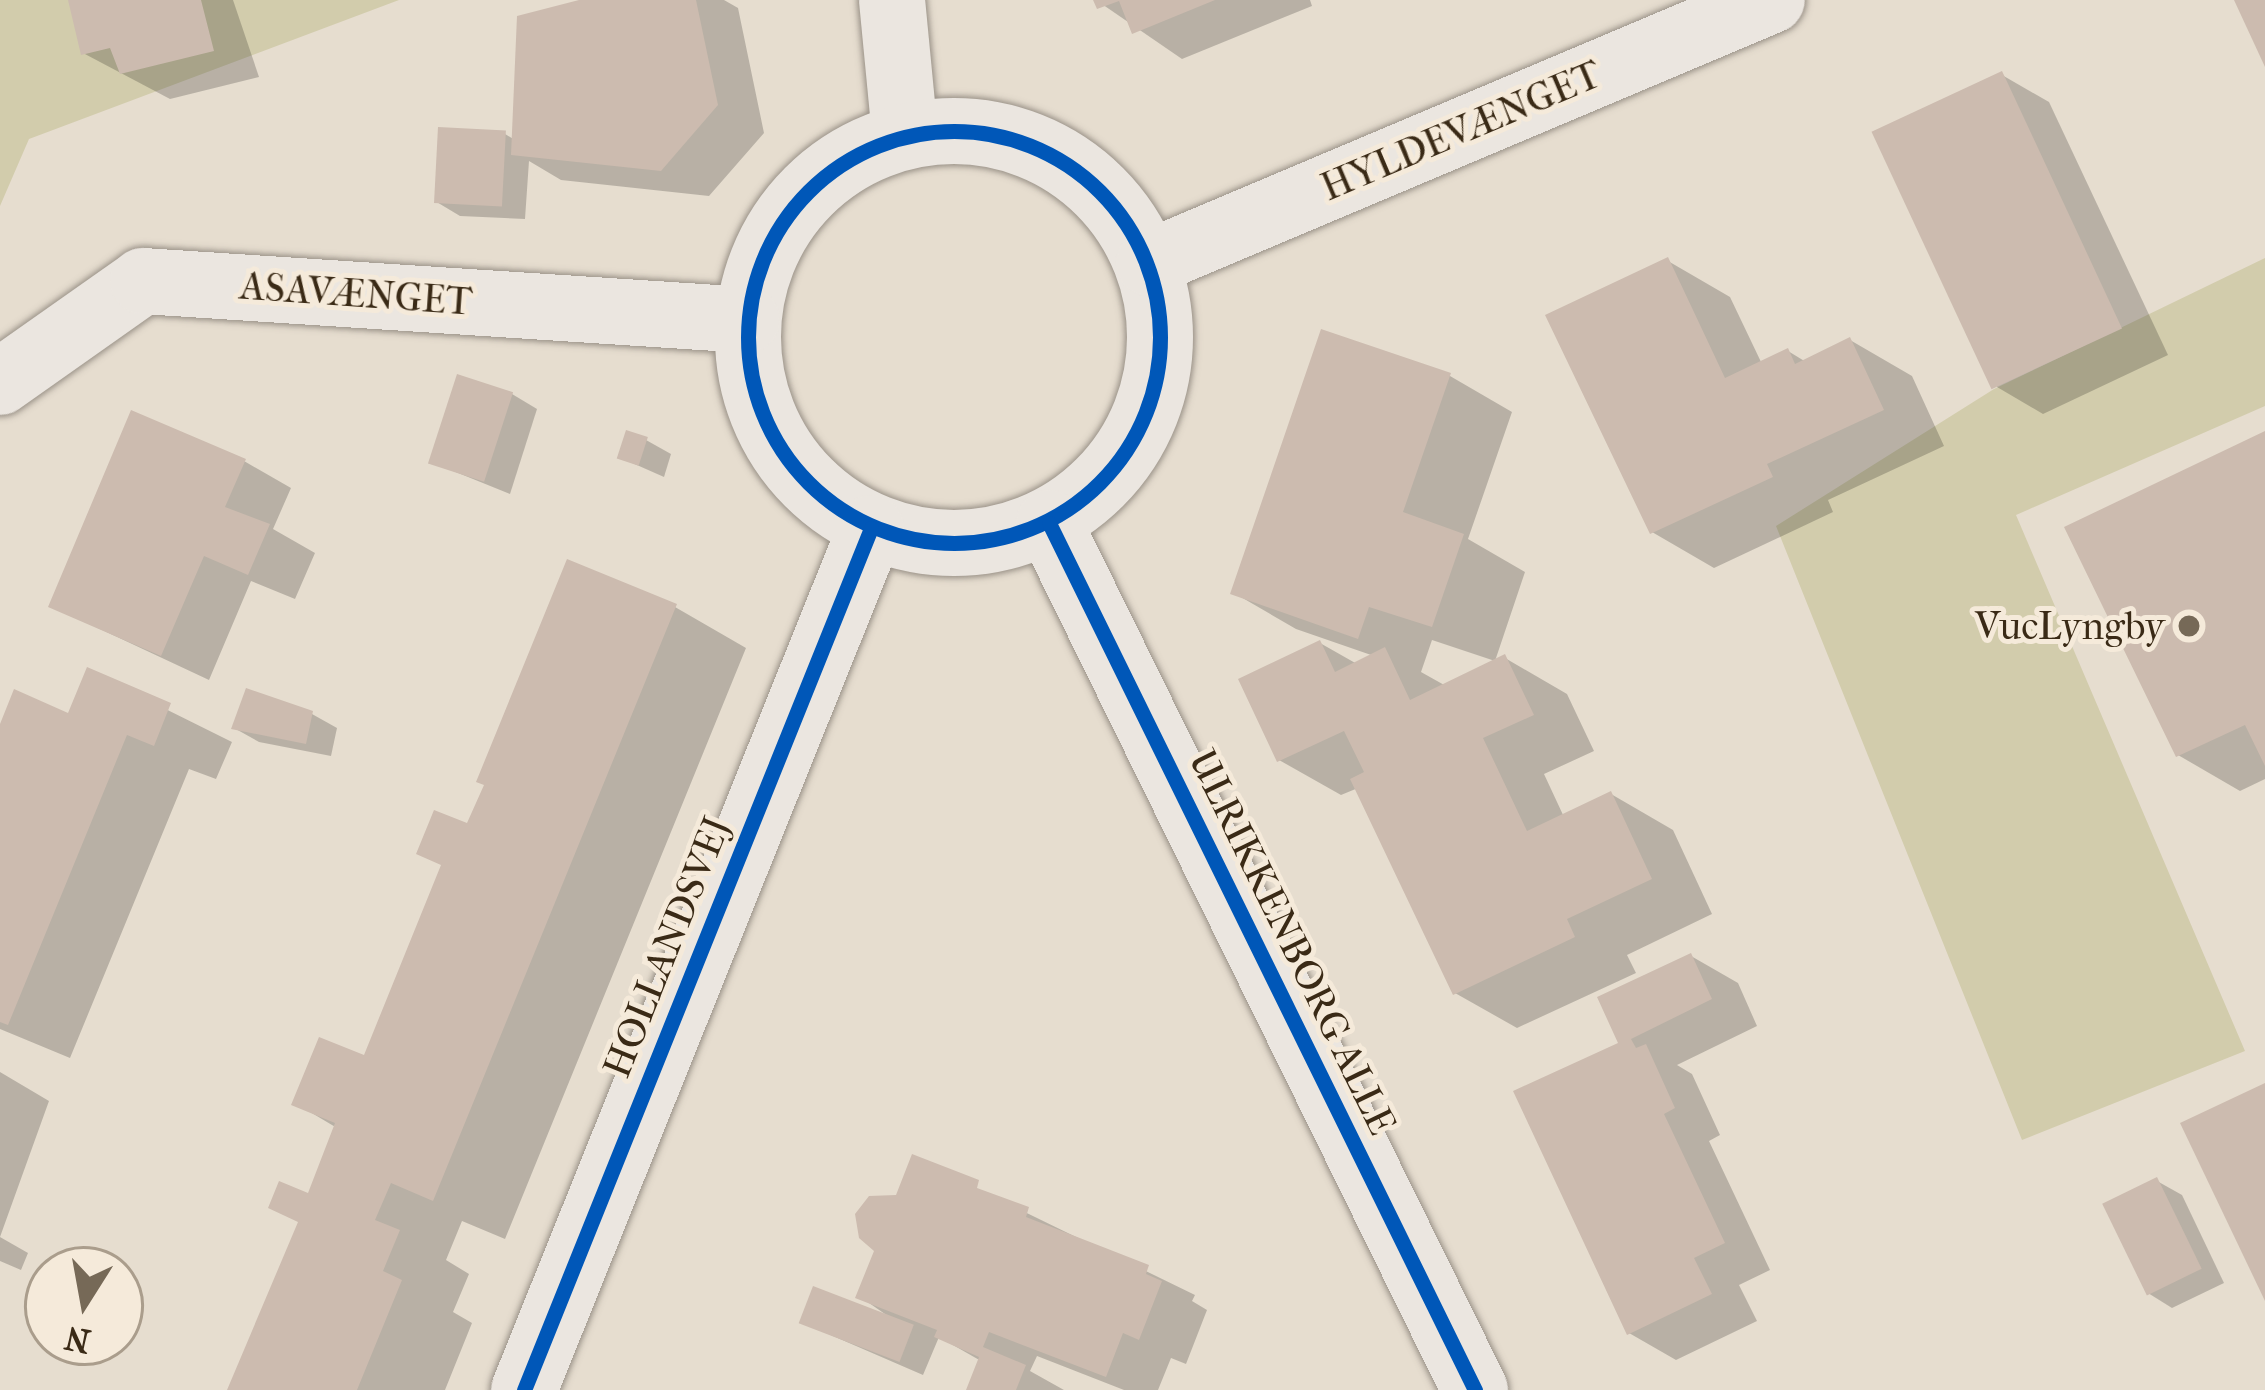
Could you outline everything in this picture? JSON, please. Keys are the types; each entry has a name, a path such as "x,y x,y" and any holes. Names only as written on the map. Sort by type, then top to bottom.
{"street":[{"path":"892,0 905,135"},
{"name":"HYLDEVÆNGET","path":"1150,262 1772,0"},
{"path":"980,130 1051,154 1110,200 1150,262 1163,339 1149,412 1110,476 1049,524 971,544 930,544 871,528 801,478 757,405 747,320 762,257 796,202 845,159 905,135 980,130"},
{"name":"ASAVÆNGET","path":"0,382 143,280 747,320"},
{"name":"ULRIKKENBORG ALLE","path":"1049,524 1475,1390"},
{"name":"HOLLANDSVEJ","path":"524,1390 871,528"}],"shaded area":[{"path":"0,0 399,0 29,139 0,206"},
{"path":"2265,258 2265,406 2016,515 2245,1051 2022,1140 1776,526 1994,389"}],"building":[{"path":"68,0 201,0 214,51 120,74 110,48 81,55"},
{"path":"579,0 696,0 718,105 661,171 511,155 517,16"},
{"path":"1093,0 1215,0 1132,34 1119,1 1097,9"},
{"path":"2234,0 2265,0 2265,67"},
{"path":"2002,71 2122,328 1992,389 1871,132"},
{"path":"438,127 506,131 502,206 434,203"},
{"path":"1668,257 1725,378 1788,348 1795,364 1850,337 1884,410 1767,464 1773,477 1650,534 1545,315"},
{"path":"1321,329 1451,373 1403,512 1464,534 1432,627 1369,607 1358,639 1230,594"},
{"path":"457,374 513,392 484,482 428,463"},
{"path":"131,410 246,459 225,507 270,524 248,575 204,556 161,656 48,607"},
{"path":"626,430 648,437 639,466 617,459"},
{"name":"VucLyngby","path":"2265,431 2265,766 2245,725 2176,757 2064,527"},
{"path":"567,559 677,604 433,1201 391,1183 375,1220 400,1230 383,1271 402,1280 357,1390 227,1390 298,1222 268,1208 279,1181 308,1193 335,1123 291,1105 319,1037 364,1055 441,865 416,854 434,810 467,823 484,785 476,782"},
{"path":"1320,640 1335,672 1385,647 1410,700 1505,654 1534,715 1483,738 1527,831 1611,791 1652,879 1567,919 1575,937 1453,995 1350,779 1364,772 1344,731 1277,762 1238,679"},
{"path":"87,667 171,703 154,746 127,735 8,1025 0,1022 0,724 14,689 68,713"},
{"path":"246,688 313,711 306,744 231,729"},
{"path":"1691,953 1712,999 1631,1039 1636,1048 1646,1044 1675,1108 1664,1114 1725,1243 1694,1258 1712,1294 1627,1335 1513,1091 1618,1043 1597,997"},
{"path":"2265,1083 2265,1301 2180,1123"},
{"path":"912,1154 979,1180 977,1188 1029,1207 1026,1217 1149,1265 1146,1274 1162,1281 1139,1340 1123,1333 1106,1377 989,1332 983,1347 1026,1365 1016,1390 966,1390 979,1357 934,1337 937,1330 855,1298 874,1251 859,1238 855,1214 869,1196 896,1195"},
{"path":"2157,1177 2202,1269 2147,1295 2102,1204"},
{"path":"813,1286 914,1325 899,1362 799,1323"}],"cycle path":[{"path":"954,131 1033,146 1069,165 1100,191 1126,222 1145,258 1160,337 1145,416 1126,452 1100,483 1069,509 1033,528 954,543 875,528 839,509 808,483 782,452 763,416 748,337 763,258 782,222 808,191 839,165 875,146 954,131"},
{"path":"1049,523 1475,1390"},
{"path":"524,1390 871,528"}],"place":[{"name":"VucLyngby","path":"2189,626"}]}
